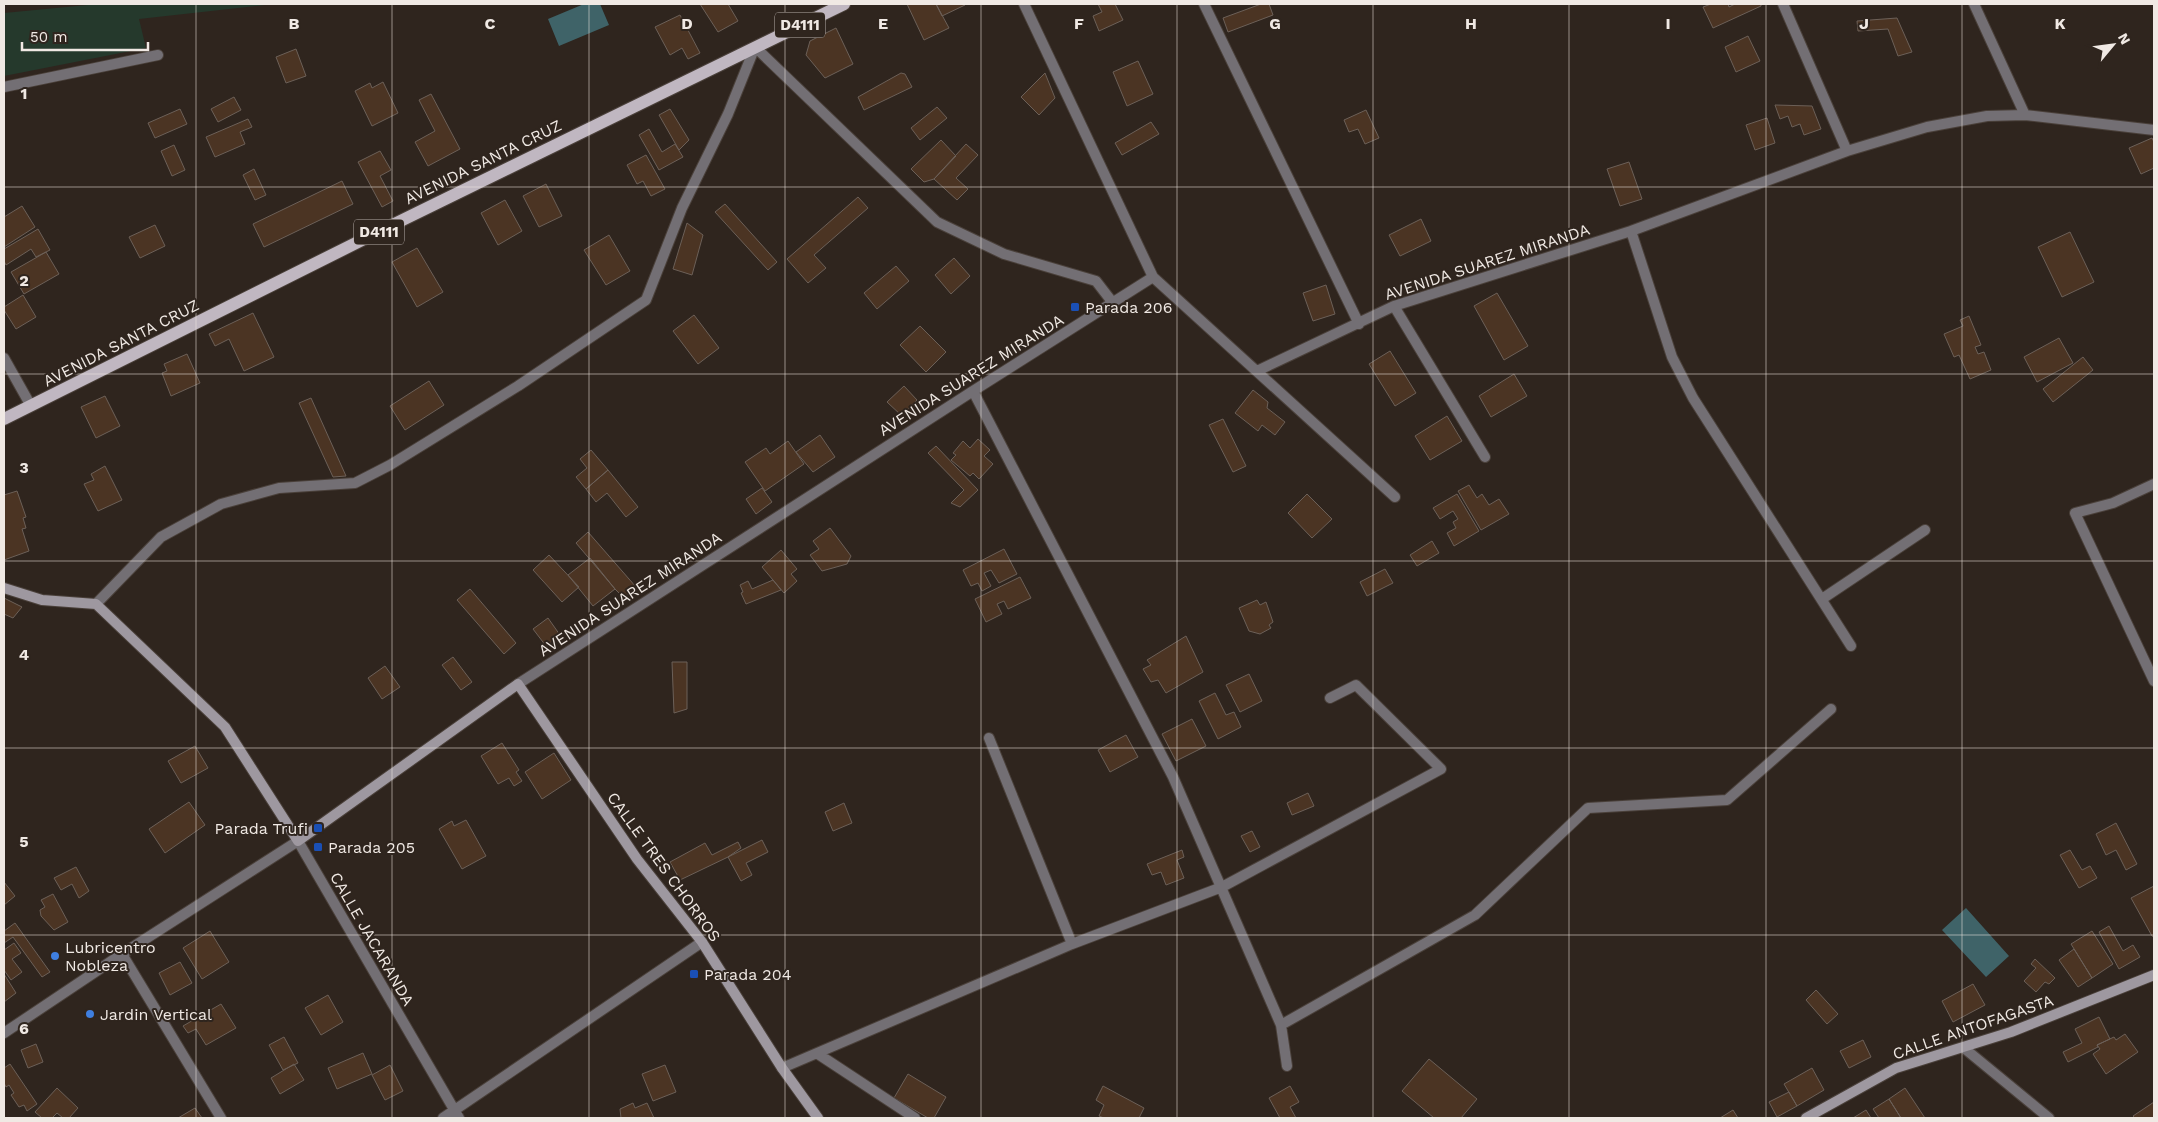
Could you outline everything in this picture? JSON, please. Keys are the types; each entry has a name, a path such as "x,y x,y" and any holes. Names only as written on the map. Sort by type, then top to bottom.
{"main road":[{"name":"AVENIDA SANTA CRUZ","path":"4,420 378,232 844,4"},
{"path":"4,588 42,600 96,604"},
{"name":"CALLE JACARANDA","path":"96,604 225,727 298,841"},
{"name":"AVENIDA SUAREZ MIRANDA","path":"298,841 518,684"},
{"name":"CALLE TRES CHORROS","path":"518,684 637,859 702,942 782,1068 818,1118"},
{"name":"CALLE ANTOFAGASTA","path":"1806,1118 1896,1068 2011,1032 2154,975"}],"street":[{"path":"1024,4 1153,277 1395,497"},
{"path":"1204,4 1359,324"},
{"path":"1783,4 1847,151"},
{"path":"1974,4 2025,115"},
{"path":"96,604 161,537 221,504 279,488 355,483 390,465 518,386 646,300 682,208 728,114 755,47 937,222 1004,254 1096,281 1113,303"},
{"path":"4,87 158,56"},
{"name":"AVENIDA SUAREZ MIRANDA","path":"1257,371 1394,306 1631,231 1847,151 1926,127 1987,116 2025,115 2154,130"},
{"path":"1631,231 1672,357 1680,374 1693,398 1851,646"},
{"name":"AVENIDA SUAREZ MIRANDA","path":"518,684 973,390 1153,277"},
{"path":"1394,306 1485,457"},
{"path":"4,358 31,406"},
{"path":"973,390 1173,777 1281,1025 1287,1066"},
{"path":"2154,484 2113,503 2075,513 2154,681"},
{"path":"1822,599 1925,530"},
{"path":"782,1068 1072,944 1222,887 1441,769 1356,685 1330,698"},
{"path":"1281,1025 1475,915 1588,808 1727,800 1831,709"},
{"path":"989,738 1072,944"},
{"name":"AVENIDA SUAREZ MIRANDA","path":"4,1033 122,954 298,841"},
{"name":"CALLE JACARANDA","path":"298,841 456,1115"},
{"path":"443,1118 456,1115 702,942"},
{"path":"122,954 221,1118"},
{"path":"1964,1048 2049,1118"},
{"path":"818,1054 916,1118"}],"green space":[{"path":"98,4 274,4 139,19 146,48 4,76 4,13"}],"water":[{"path":"584,4 600,4 609,25 559,46 548,19"},
{"path":"1966,908 2009,956 1986,977 1942,930"}],"building":[{"path":"700,4 728,4 738,21 718,32"},
{"path":"907,4 936,4 949,28 924,40"},
{"path":"936,4 964,4 965,5 942,16"},
{"path":"1098,4 1115,4 1123,20 1099,31 1093,16 1102,12"},
{"path":"1261,4 1269,4 1273,15 1228,32 1223,18"},
{"path":"1711,4 1728,4 1729,7 1735,4 1761,4 1761,6 1713,28 1703,7"},
{"path":"680,15 700,53 688,59 682,48 670,55 655,27"},
{"path":"1897,18 1912,52 1898,56 1888,29 1858,31 1857,21"},
{"path":"836,28 853,64 825,78 806,55 810,41"},
{"path":"1748,36 1760,61 1736,72 1725,47"},
{"path":"296,49 306,76 286,83 276,57"},
{"path":"1138,61 1153,94 1127,106 1113,72"},
{"path":"901,73 905,74 912,87 864,110 858,97"},
{"path":"1045,73 1055,98 1039,115 1021,97"},
{"path":"383,82 398,113 372,126 355,91 370,83 372,88"},
{"path":"431,94 460,149 428,166 415,142 435,131 419,100"},
{"path":"234,97 241,110 218,122 211,109"},
{"path":"1775,105 1812,106 1821,129 1804,135 1800,124 1792,127 1788,116 1780,119"},
{"path":"937,107 947,118 920,140 911,128"},
{"path":"180,109 187,124 155,138 148,123"},
{"path":"670,109 689,140 679,150 659,115"},
{"path":"1366,110 1379,138 1365,144 1358,129 1349,132 1344,120"},
{"path":"1767,118 1775,143 1755,150 1746,125"},
{"path":"248,119 252,127 240,132 245,144 215,157 206,137"},
{"path":"1151,122 1159,134 1122,155 1115,143"},
{"path":"649,129 662,152 675,144 683,157 659,170 639,135"},
{"path":"2152,138 2154,142 2154,168 2141,174 2129,148"},
{"path":"941,140 956,156 934,179 924,182 911,169"},
{"path":"966,144 978,155 956,178 968,189 957,200 934,179"},
{"path":"174,145 185,170 172,176 161,151"},
{"path":"380,151 391,170 380,176 393,201 382,207 358,162"},
{"path":"646,155 665,189 651,196 643,181 637,184 627,165"},
{"path":"1629,162 1642,199 1620,206 1607,169"},
{"path":"254,169 266,195 255,200 243,175"},
{"path":"342,181 353,204 264,247 253,224"},
{"path":"546,184 562,216 539,227 523,196"},
{"path":"858,197 868,208 814,255 826,268 808,283 787,259"},
{"path":"505,200 522,231 498,245 481,213"},
{"path":"725,204 777,262 768,270 715,212"},
{"path":"22,206 35,227 4,247 4,217"},
{"path":"1421,219 1431,241 1400,256 1389,235"},
{"path":"687,223 703,235 692,275 673,269"},
{"path":"155,225 165,246 140,258 129,237"},
{"path":"38,229 50,250 36,257 31,249 6,265 4,249"},
{"path":"2070,232 2094,282 2062,297 2038,247"},
{"path":"609,235 630,271 606,285 584,250"},
{"path":"417,248 443,292 417,307 392,262"},
{"path":"46,252 59,274 24,294 11,272"},
{"path":"954,258 970,276 951,294 935,275"},
{"path":"896,266 909,281 877,309 864,293"},
{"path":"1326,285 1335,314 1313,321 1303,293"},
{"path":"1497,293 1528,346 1504,360 1474,306"},
{"path":"23,295 36,317 16,329 4,307"},
{"path":"253,313 274,357 244,371 229,339 215,346 209,334"},
{"path":"694,315 719,348 698,364 673,331"},
{"path":"1969,316 1981,345 1975,347 1978,354 1984,352 1991,370 1970,379 1959,355 1954,357 1944,334 1963,326 1960,320"},
{"path":"920,326 946,352 926,372 900,345"},
{"path":"2059,338 2073,363 2037,382 2024,357"},
{"path":"1390,351 1416,393 1395,406 1369,364"},
{"path":"187,354 200,383 171,396 162,373 167,371 164,364"},
{"path":"2083,357 2093,370 2053,402 2043,389"},
{"path":"1514,374 1527,396 1491,417 1479,396"},
{"path":"429,381 444,405 405,430 390,406"},
{"path":"904,386 917,400 902,416 887,402"},
{"path":"1253,390 1268,402 1267,408 1285,422 1275,435 1262,425 1258,431 1235,413"},
{"path":"105,396 120,426 96,438 81,407"},
{"path":"311,398 346,476 333,477 299,403"},
{"path":"1447,416 1462,441 1430,460 1415,436"},
{"path":"1223,419 1246,466 1233,472 1209,425"},
{"path":"820,435 835,457 813,472 796,452"},
{"path":"978,439 990,450 984,456 993,464 979,479 973,473 970,476 951,460 956,455 953,453 963,441 970,448"},
{"path":"788,441 804,464 765,491 745,462 766,448 770,454"},
{"path":"936,446 978,490 960,507 951,503 964,490 928,453"},
{"path":"591,450 608,470 586,489 576,477 587,468 580,459"},
{"path":"105,466 122,500 98,511 84,484 94,480 91,474"},
{"path":"608,470 638,507 626,517 607,493 596,502 586,489"},
{"path":"1469,485 1477,498 1482,494 1489,505 1499,499 1509,514 1481,530 1458,491"},
{"path":"762,488 772,502 756,514 746,499"},
{"path":"17,491 26,517 23,518 26,528 22,529 29,551 4,560 4,495"},
{"path":"1307,494 1332,519 1312,538 1288,513"},
{"path":"1457,494 1479,531 1454,546 1447,533 1456,528 1453,522 1458,519 1453,511 1440,519 1433,508"},
{"path":"830,528 851,556 847,564 822,571 810,555 819,549 813,541"},
{"path":"588,532 636,587 624,598 576,543"},
{"path":"1432,541 1439,553 1417,566 1410,555"},
{"path":"1004,549 1017,574 999,583 991,570 984,573 991,586 982,591 978,583 971,586 963,570"},
{"path":"781,550 797,569 791,574 797,581 784,593 762,567"},
{"path":"549,555 579,587 562,602 533,570"},
{"path":"590,558 615,589 593,606 568,575"},
{"path":"1385,569 1393,583 1367,596 1360,582"},
{"path":"1020,577 1031,598 1008,609 1004,601 997,604 1002,614 986,622 975,599"},
{"path":"773,580 781,590 746,604 740,585 748,581 752,589"},
{"path":"470,589 516,643 504,654 457,600"},
{"path":"4,598 22,607 13,618 4,614"},
{"path":"1257,600 1260,605 1266,602 1273,622 1269,625 1271,628 1260,634 1249,631 1239,608"},
{"path":"548,618 560,635 546,646 533,629"},
{"path":"1186,636 1203,672 1166,693 1158,680 1151,682 1143,669 1151,665 1147,660"},
{"path":"453,657 472,682 461,690 442,665"},
{"path":"672,662 687,662 687,709 674,713"},
{"path":"385,666 400,687 382,699 368,678"},
{"path":"1249,674 1262,701 1240,712 1226,685"},
{"path":"1215,693 1226,715 1234,712 1241,727 1218,739 1199,701"},
{"path":"1192,719 1206,746 1176,761 1162,734"},
{"path":"1126,735 1138,757 1110,772 1098,750"},
{"path":"502,743 519,770 516,772 522,781 514,786 509,778 498,784 481,756"},
{"path":"195,746 208,768 181,783 168,761"},
{"path":"554,753 571,780 542,799 525,772"},
{"path":"1308,793 1314,806 1292,815 1287,803"},
{"path":"189,802 205,825 165,853 149,829"},
{"path":"844,803 852,823 833,831 825,812"},
{"path":"466,820 486,856 462,869 439,829 452,821 454,826"},
{"path":"2116,823 2137,864 2126,870 2116,850 2106,855 2096,834"},
{"path":"1252,831 1260,847 1250,852 1241,836"},
{"path":"762,840 768,852 746,863 752,875 741,881 728,857"},
{"path":"738,842 741,848 728,857 680,880 670,862 705,843 712,855"},
{"path":"1182,850 1184,857 1177,860 1184,878 1166,885 1161,872 1152,875 1147,864"},
{"path":"2070,850 2082,870 2090,866 2097,878 2079,888 2060,855"},
{"path":"76,867 89,891 79,898 72,884 61,890 54,878"},
{"path":"4,882 15,896 4,905"},
{"path":"2154,886 2154,937 2131,898"},
{"path":"53,894 68,922 54,930 41,916 40,910 45,907 41,900"},
{"path":"15,923 50,972 42,977 13,937 4,943 4,931"},
{"path":"2109,926 2123,951 2133,945 2140,957 2119,969 2099,932"},
{"path":"210,931 229,962 202,979 183,948"},
{"path":"2092,931 2113,964 2092,978 2071,944"},
{"path":"14,943 21,953 12,959 22,972 11,980 4,970 4,950"},
{"path":"2074,949 2092,978 2078,987 2059,960"},
{"path":"2035,959 2055,978 2049,984 2045,982 2036,992 2024,981 2036,968 2031,964"},
{"path":"180,962 192,983 170,995 159,973"},
{"path":"4,974 16,993 4,1002"},
{"path":"1973,984 1985,1005 1953,1022 1942,1001"},
{"path":"1816,990 1838,1014 1827,1024 1806,1000"},
{"path":"328,995 343,1022 321,1035 305,1008"},
{"path":"221,1004 236,1028 206,1045 196,1029 188,1033 183,1026"},
{"path":"2099,1017 2110,1039 2068,1062 2063,1052 2082,1043 2075,1029"},
{"path":"2125,1034 2138,1052 2106,1074 2093,1054 2100,1049 2097,1045 2114,1037 2116,1040"},
{"path":"284,1037 298,1063 283,1070 269,1045"},
{"path":"1863,1040 1871,1057 1849,1068 1840,1051"},
{"path":"36,1044 43,1062 28,1068 21,1050"},
{"path":"363,1053 372,1074 337,1089 328,1068"},
{"path":"1429,1059 1477,1099 1461,1118 1434,1118 1402,1091"},
{"path":"10,1064 37,1104 27,1111 24,1105 19,1107 11,1095 14,1093 9,1085 6,1087 4,1083 4,1068"},
{"path":"294,1064 304,1080 280,1094 271,1078"},
{"path":"390,1065 403,1091 385,1100 372,1075"},
{"path":"665,1065 676,1092 653,1101 642,1074"},
{"path":"1812,1068 1824,1090 1797,1106 1784,1084"},
{"path":"908,1074 946,1097 934,1118 928,1118 894,1098"},
{"path":"1103,1086 1144,1108 1139,1118 1104,1118 1099,1116 1104,1105 1096,1100"},
{"path":"1290,1086 1299,1102 1290,1107 1296,1118 1280,1118 1269,1098"},
{"path":"57,1088 78,1108 69,1118 63,1118 57,1113 52,1118 42,1118 35,1112"},
{"path":"1905,1088 1925,1118 1901,1118 1889,1099"},
{"path":"1789,1092 1797,1106 1777,1117 1769,1102"},
{"path":"1889,1099 1901,1118 1879,1118 1873,1109"},
{"path":"2154,1102 2154,1118 2135,1118 2133,1116"},
{"path":"633,1103 635,1108 647,1103 654,1118 621,1118 620,1109"},
{"path":"195,1108 202,1118 178,1118"},
{"path":"1733,1110 1738,1118 1720,1118"},
{"path":"1866,1110 1871,1118 1853,1118"}],"place":[{"name":"Parada 206","path":"1075,307"},
{"name":"Parada Trufi","path":"318,828"},
{"name":"Parada 205","path":"318,847"},
{"name":"Lubricentro Nobleza","path":"55,956"},
{"name":"Parada 204","path":"694,974"},
{"name":"Jardin Vertical","path":"90,1014"}]}
